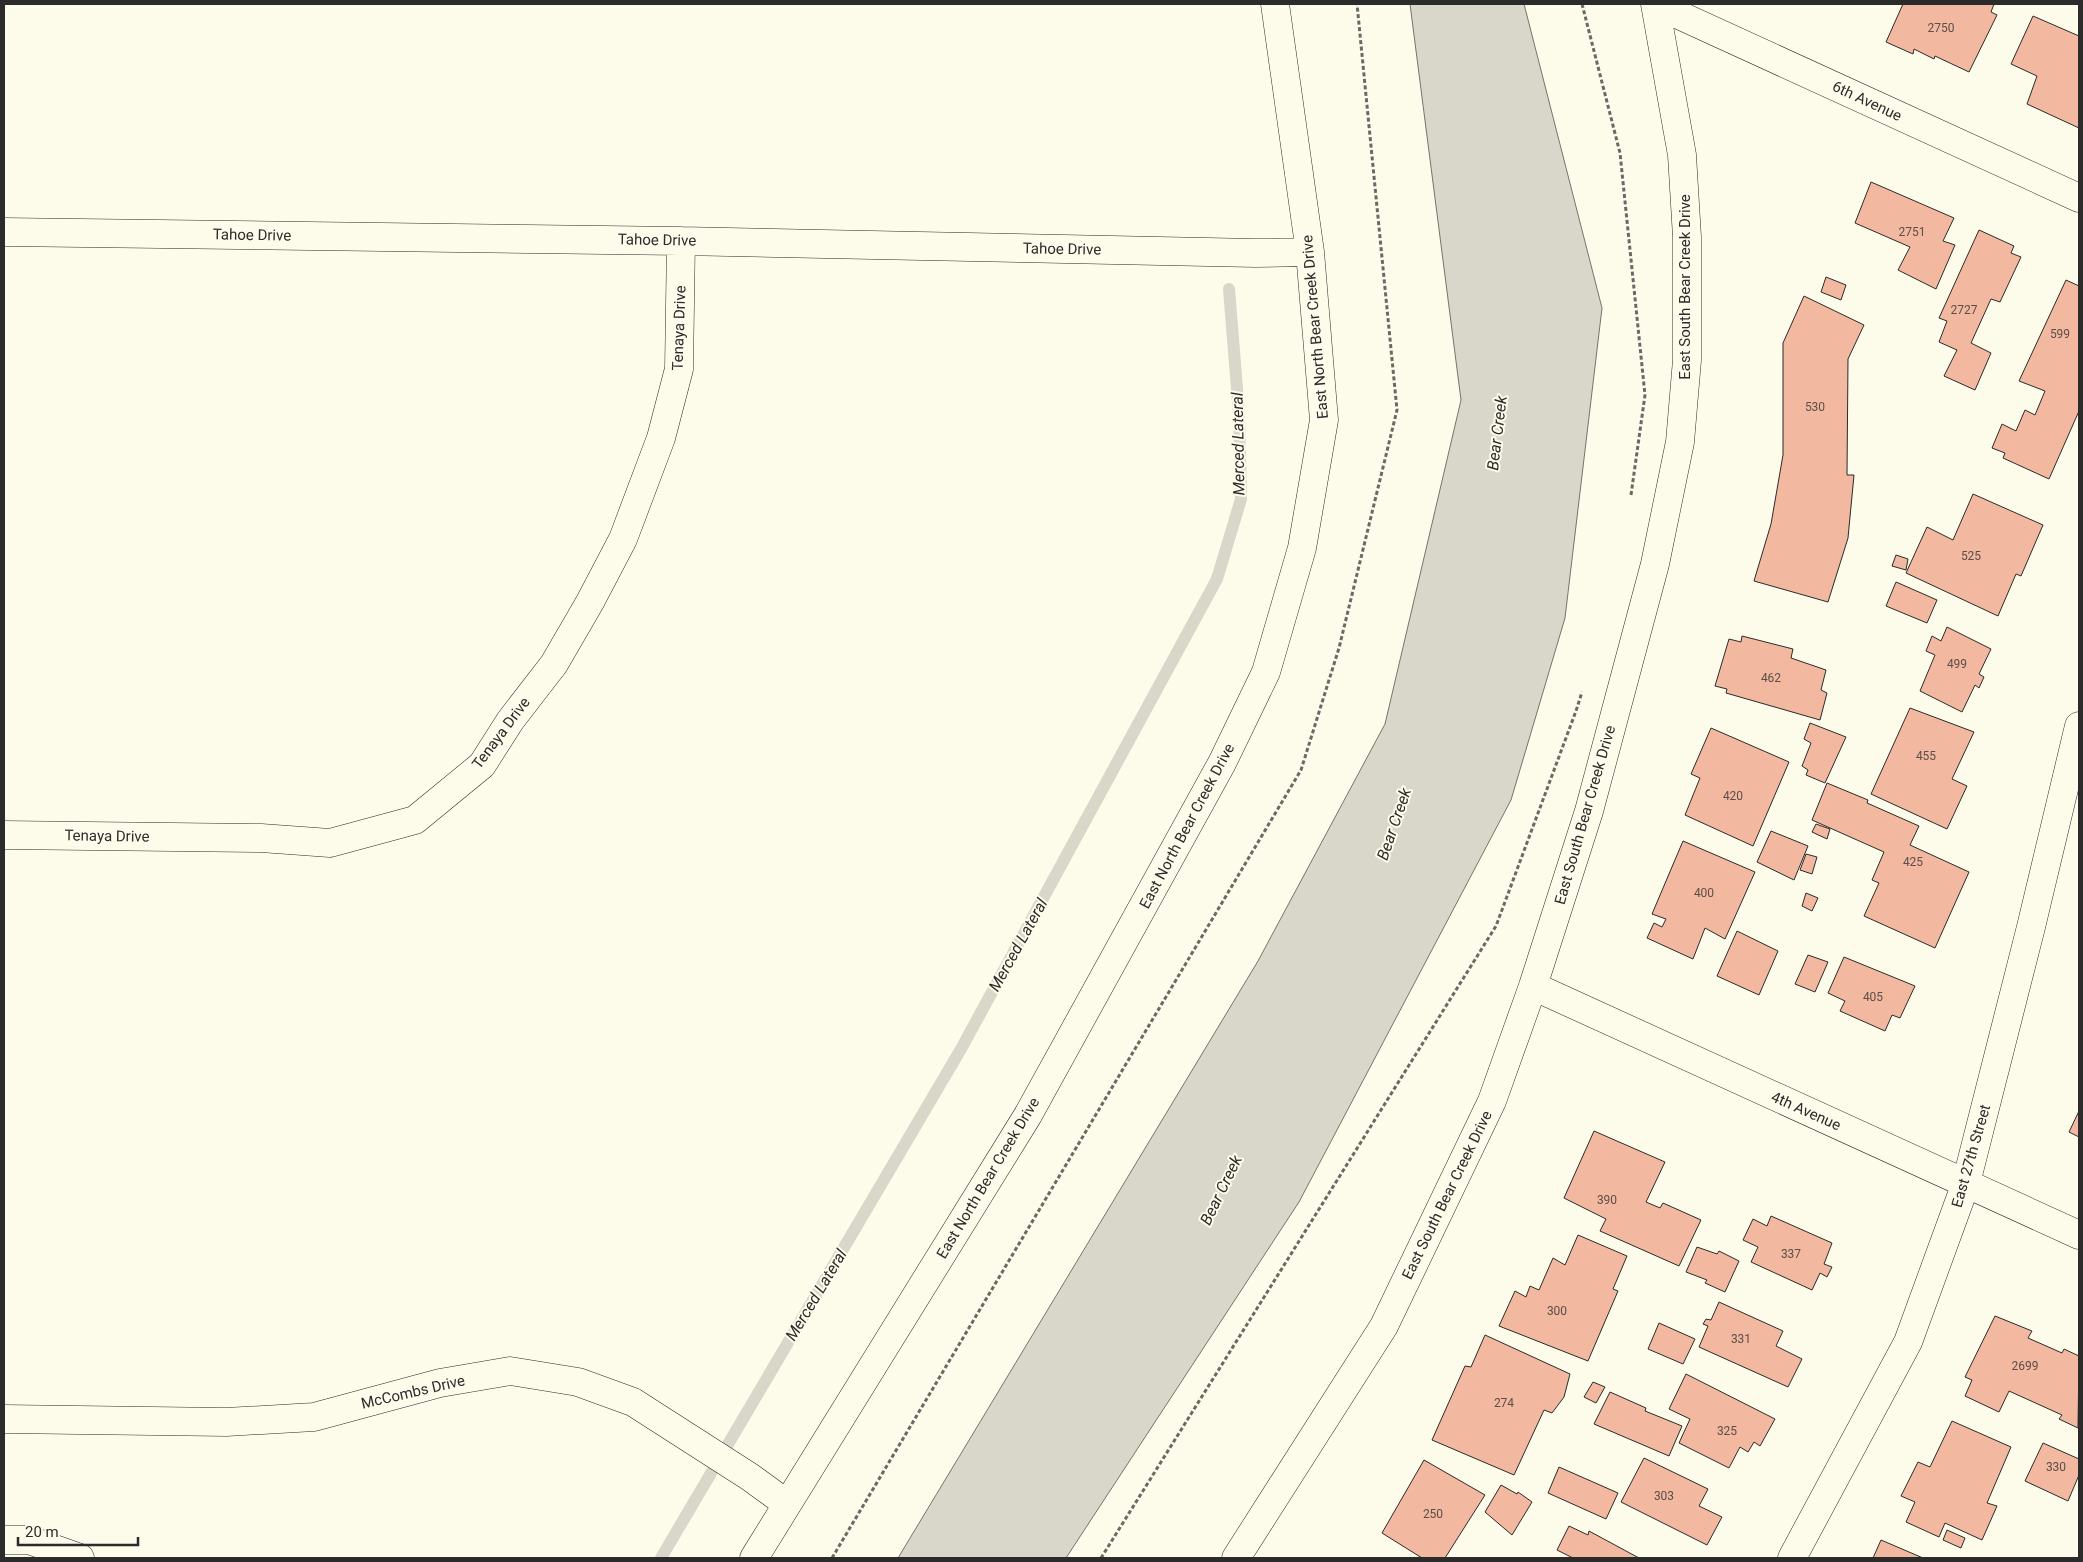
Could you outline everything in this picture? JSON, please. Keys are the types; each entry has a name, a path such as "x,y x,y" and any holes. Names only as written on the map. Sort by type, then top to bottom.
{"street":[{"name":"East North Bear Creek Drive","path":"754,1558 1028,1116 1222,763 1266,672 1302,548 1324,420 1310,252 1276,4"},
{"name":"6th Avenue","path":"1655,4 2079,198"},
{"name":"East South Bear Creek Drive","path":"1236,1558 1384,1326 1492,1101 1533,986 1589,811 1655,564 1680,442 1687,360 1687,228 1682,155 1655,4"},
{"name":"Tahoe Drive","path":"4,232 681,241 1245,253 1310,252"},
{"name":"Tenaya Drive","path":"4,834 261,838 330,844 415,820 482,765 510,721 554,664 590,602 623,539 661,438 679,369 681,241"},
{"name":"East 27th Street","path":"1792,1558 1908,1342 1966,1184 2031,927 2079,726"},
{"name":"4th Avenue","path":"1533,986 2079,1235"},
{"name":"McCombs Drive","path":"4,1419 226,1422 314,1417 440,1383 510,1372 578,1382 633,1402 750,1477 787,1504"},
{"path":"4,1540 29,1540 80,1558"}],"path":[{"path":"1582,4 1620,154 1645,395 1630,502"},
{"path":"1101,1558 1496,926 1576,711 1584,683"}],"water":[{"name":"Bear Creek","path":"1410,4 1524,4 1602,308 1565,618 1511,800 1299,1202 1066,1558 898,1558 1258,961 1385,724 1461,400"}],"building":[{"path":"1903,4 1994,4 1991,12 1997,15 1969,72 1935,56 1934,59 1914,49 1913,54 1886,42"},
{"path":"2033,16 2079,36 2079,128 2027,104 2037,76 2011,64"},
{"path":"1871,182 1954,218 1943,241 1955,245 1936,289 1898,270 1910,247 1855,223"},
{"path":"1979,230 2014,246 2011,253 2021,257 2000,302 1991,299 1971,343 1991,353 1975,390 1944,376 1957,350 1939,342 1947,321 1939,318"},
{"path":"1826,277 1846,285 1841,300 1821,292"},
{"path":"2066,280 2079,286 2079,411 2049,479 2003,458 2005,453 1992,448 2002,424 2016,431 2025,410 2035,415 2045,391 2019,381"},
{"path":"1804,296 1864,325 1848,359 1847,475 1854,475 1848,538 1828,602 1754,581 1771,524 1783,455 1783,343"},
{"path":"1973,494 2043,525 2021,576 2016,574 1998,616 1906,573 1927,527 1953,540"},
{"path":"1896,555 1908,559 1906,570 1892,566"},
{"path":"1896,582 1937,600 1927,623 1886,606"},
{"path":"1947,627 1991,649 1979,674 1984,677 1979,688 1975,685 1962,712 1920,691 1935,655 1926,651 1932,636 1941,641"},
{"path":"1742,636 1793,649 1791,658 1826,670 1821,690 1827,693 1820,720 1726,693 1727,689 1715,686 1729,639 1741,642"},
{"path":"1910,708 1974,732 1952,779 1967,786 1947,829 1871,794"},
{"path":"1810,723 1846,737 1825,783 1806,775 1808,770 1802,766 1811,743 1804,739"},
{"path":"1711,728 1789,762 1753,846 1685,815 1700,778 1691,774"},
{"path":"1827,783 1868,800 1867,803 1919,826 1910,845 1969,872 1935,948 1864,916 1879,883 1872,880 1884,852 1812,820"},
{"path":"1816,824 1830,829 1827,839 1812,832"},
{"path":"1771,831 1808,846 1794,880 1757,862"},
{"path":"1683,841 1755,872 1725,939 1705,928 1693,959 1647,938 1654,923 1662,927 1666,919 1652,914"},
{"path":"1806,854 1817,857 1812,874 1800,870"},
{"path":"1806,893 1818,898 1812,911 1802,906"},
{"path":"1737,931 1778,951 1759,995 1717,976"},
{"path":"1808,955 1828,962 1815,992 1795,984"},
{"path":"1844,957 1915,986 1900,1018 1892,1015 1885,1031 1840,1011 1845,1001 1828,993"},
{"path":"2079,1111 2079,1137 2069,1132"},
{"path":"1594,1131 1665,1162 1646,1202 1660,1208 1663,1203 1701,1220 1679,1266 1600,1231 1606,1219 1564,1198"},
{"path":"1771,1216 1832,1243 1824,1264 1832,1267 1827,1277 1820,1273 1812,1290 1751,1262 1758,1247 1743,1240 1753,1219 1767,1226"},
{"path":"1578,1235 1627,1256 1613,1289 1618,1291 1588,1361 1499,1326 1515,1291 1526,1297 1530,1286 1539,1290 1553,1258 1565,1265"},
{"path":"1697,1247 1717,1254 1719,1251 1739,1261 1725,1292 1705,1283 1707,1280 1686,1272"},
{"path":"1719,1302 1783,1331 1776,1346 1802,1359 1788,1387 1699,1347 1708,1326 1703,1324 1706,1319 1711,1320"},
{"path":"1995,1316 2032,1331 2028,1338 2062,1353 2064,1349 2079,1356 2078,1428 2059,1419 2062,1415 2009,1391 1999,1412 1965,1396 1972,1380 1965,1377"},
{"path":"1659,1323 1695,1339 1683,1364 1648,1349"},
{"path":"1485,1335 1570,1374 1564,1397 1552,1413 1544,1410 1514,1475 1432,1440 1465,1366 1471,1367"},
{"path":"1686,1374 1775,1419 1760,1446 1754,1442 1748,1452 1740,1447 1729,1468 1679,1443 1690,1419 1669,1409"},
{"path":"1593,1382 1605,1387 1596,1403 1584,1397"},
{"path":"1610,1392 1646,1408 1645,1411 1682,1426 1669,1456 1594,1424"},
{"path":"1952,1421 2011,1447 1987,1503 1997,1506 1982,1540 1945,1523 1939,1537 1906,1522 1915,1502 1901,1496 1918,1462 1930,1467"},
{"path":"2043,1443 2079,1459 2079,1475 2068,1501 2025,1481"},
{"path":"1644,1458 1708,1489 1699,1506 1722,1517 1707,1545 1621,1502"},
{"path":"1424,1460 1485,1495 1445,1558 1422,1558 1382,1533"},
{"path":"1559,1467 1618,1493 1606,1519 1548,1493"},
{"path":"1501,1485 1517,1494 1518,1492 1532,1502 1512,1535 1485,1512"},
{"path":"1569,1526 1588,1535 1589,1531 1639,1558 1573,1558 1557,1550"},
{"path":"1947,1530 1965,1538 1961,1548 1943,1540"},
{"path":"1881,1540 1923,1558 1873,1558"}],"waterway":[{"name":"Merced Lateral","path":"661,1558 961,1049 1217,579 1241,499 1239,414 1229,289"}]}
